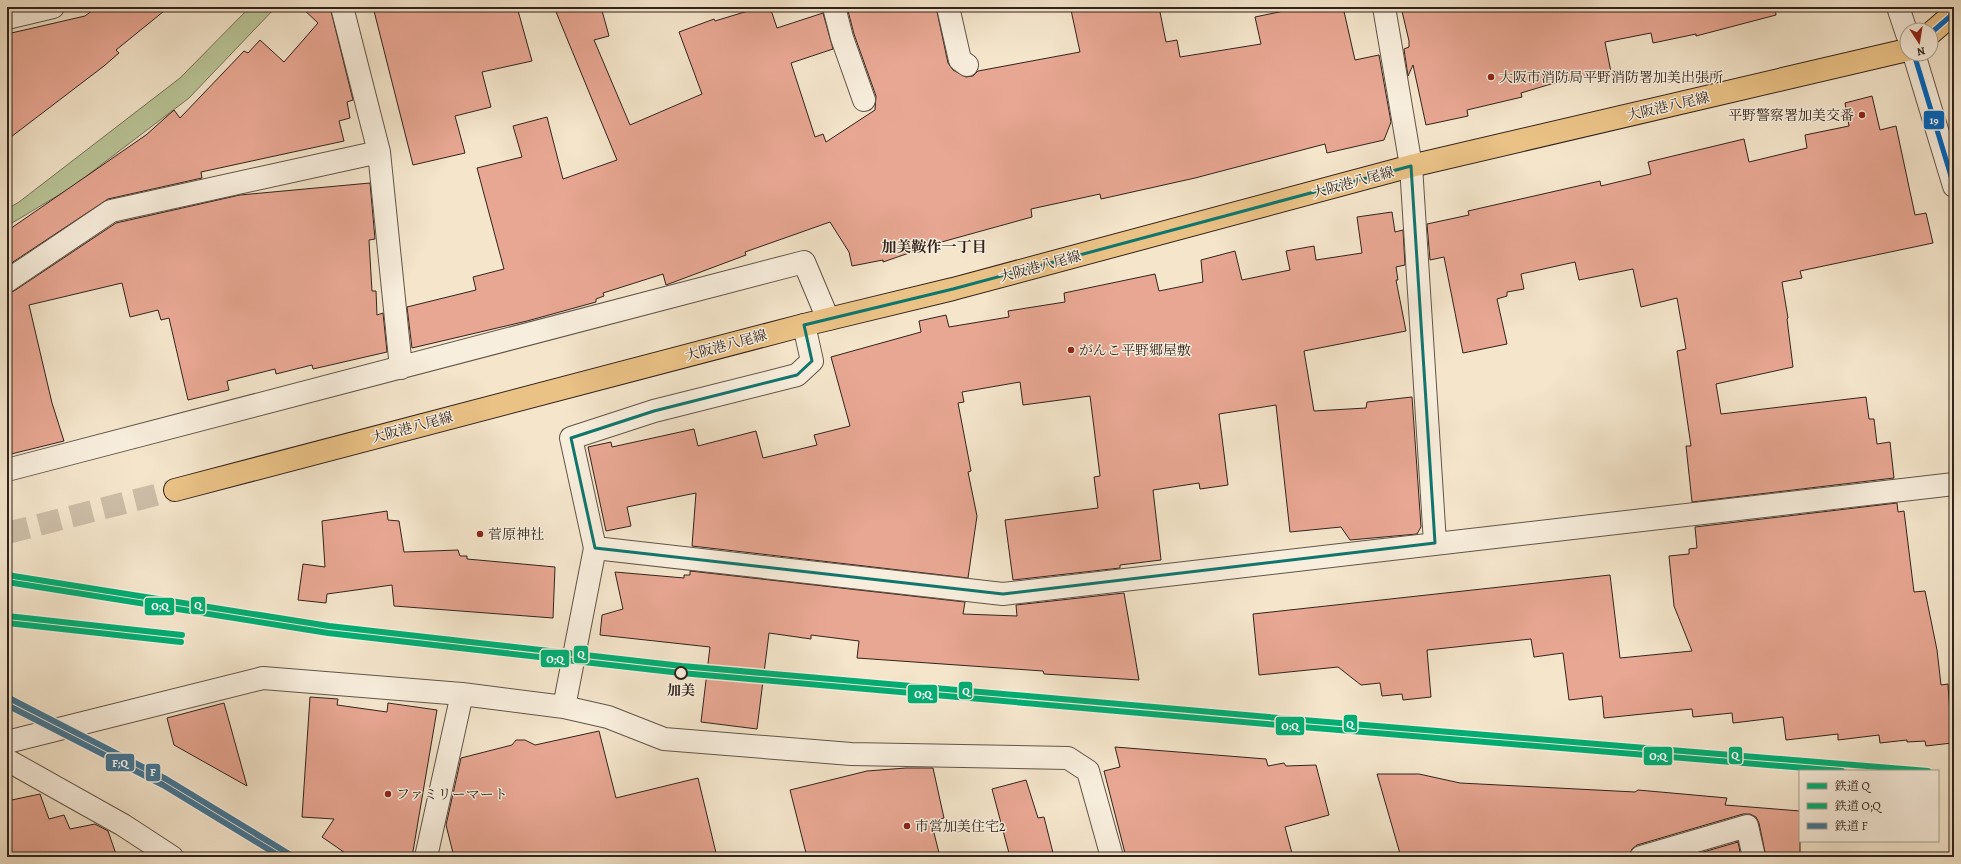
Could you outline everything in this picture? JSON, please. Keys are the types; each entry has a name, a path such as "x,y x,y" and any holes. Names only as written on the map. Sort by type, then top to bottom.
{"main road":[{"path":"1939,26 1954,13"},
{"name":"大阪港八尾線","path":"175,490 804,325 961,287 1411,166 1899,52"}],"street":[{"path":"342,7 379,152 400,368"},
{"path":"834,7 842,38 864,100"},
{"path":"948,7 960,60 967,65"},
{"path":"1384,7 1411,166 1435,543"},
{"path":"1898,7 1903,22"},
{"path":"7,18 47,8"},
{"path":"1916,62 1954,186"},
{"path":"7,281 111,211 379,152"},
{"path":"7,470 804,262 828,319"},
{"path":"564,707 595,548 571,438 654,411 797,375 812,361 804,325"},
{"path":"595,548 1004,594 1954,484"},
{"path":"7,742 263,678 462,694 564,707 608,717 664,739 851,754 1068,758 1088,771 1112,857"},
{"path":"426,857 462,694"},
{"path":"7,760 123,825 172,857"},
{"path":"1641,857 1747,826 1754,857"}],"highlighted area":[{"path":"1411,166 1435,543 1003,594 595,548 571,438 654,411 797,375 812,361 804,325 953,289"}],"green space":[{"path":"250,7 276,7 189,98 72,187 7,226 7,209 19,202 180,78"}],"building":[{"path":"97,7 169,7 116,50 119,53 104,66 7,140 7,34 85,16"},
{"path":"301,7 330,7 353,100 347,102 350,118 339,121 344,141 201,172 202,178 108,199 7,266 7,231 146,135 174,110 180,118 244,51 248,53 260,40 284,62 318,23"},
{"path":"373,7 517,7 532,61 482,72 491,107 455,116 465,153 413,165"},
{"path":"554,7 601,7 609,36 594,40 630,125 702,94 679,32 714,19 715,21 761,7 770,7 777,28 823,13 833,49 791,63 815,137 823,134 826,142 875,110 876,96 854,34 847,7 936,7 948,63 953,70 966,77 973,76 978,71 1080,52 1071,10 1085,7 1159,7 1166,42 1177,40 1180,57 1261,44 1255,17 1303,7 1343,7 1355,60 1379,55 1391,122 1384,140 1327,153 1325,144 1195,178 1101,199 1100,194 1031,209 1032,217 938,243 883,262 883,260 852,266 849,252 830,222 745,252 746,255 666,285 663,274 603,293 604,296 596,299 596,302 527,321 412,348 407,307 476,290 473,277 504,269 477,168 522,157 513,126 547,117 563,179 617,160"},
{"path":"1401,7 1775,7 1776,15 1696,36 1696,34 1653,43 1651,33 1605,42 1611,72 1551,84 1521,93 1522,97 1467,110 1468,116 1426,125 1413,65 1408,76 1404,49 1409,47 1409,41"},
{"path":"1872,96 1880,130 1896,126 1915,215 1926,213 1933,243 1800,271 1802,278 1782,282 1788,318 1793,367 1716,384 1721,414 1866,397 1869,419 1874,419 1877,444 1890,442 1894,478 1692,502 1686,446 1691,446 1677,351 1686,349 1677,298 1641,307 1633,269 1579,280 1575,262 1521,274 1524,289 1507,292 1507,296 1497,299 1507,344 1463,353 1444,257 1430,260 1427,224 1469,215 1468,211 1600,181 1601,186 1651,174 1648,162 1744,139 1749,162 1807,148 1805,135 1849,126 1845,103"},
{"path":"370,183 375,239 369,240 372,291 376,291 377,315 383,313 387,352 313,369 312,365 276,374 275,369 227,381 229,390 188,400 169,318 161,320 158,310 130,317 122,283 29,305 52,403 64,441 7,455 7,293 14,291 116,223 240,195"},
{"path":"1392,212 1395,232 1403,230 1405,265 1396,267 1398,280 1396,280 1406,331 1304,351 1314,411 1366,408 1367,402 1412,397 1421,527 1417,534 1350,540 1341,527 1290,532 1276,405 1219,414 1228,485 1200,489 1199,483 1153,490 1161,560 1120,565 1120,568 1013,580 1005,520 1098,508 1094,477 1100,476 1090,396 1023,405 1020,382 962,392 964,402 958,403 971,471 968,472 977,516 968,578 692,546 696,493 627,507 631,526 606,531 588,447 611,442 612,447 694,429 698,446 756,431 763,458 817,445 814,435 850,426 831,357 921,332 919,321 946,315 949,327 1009,317 1008,311 1065,302 1064,293 1155,274 1159,291 1203,282 1201,260 1235,251 1242,280 1290,270 1286,251 1314,246 1316,260 1362,253 1357,217"},
{"path":"1897,503 1898,512 1904,511 1914,592 1925,591 1937,650 1941,685 1948,684 1952,743 1926,746 1925,741 1907,742 1907,740 1880,743 1879,735 1838,740 1838,734 1786,740 1783,717 1733,723 1732,713 1693,717 1692,709 1604,718 1602,696 1569,700 1563,653 1534,657 1531,639 1427,650 1431,697 1403,700 1402,694 1382,696 1380,683 1361,685 1338,667 1259,675 1253,614 1610,575 1620,658 1692,651 1674,606 1669,556 1689,554 1689,549 1697,548 1695,527"},
{"path":"387,511 388,520 399,521 404,552 458,550 460,556 467,556 467,559 555,567 553,618 394,606 392,585 327,594 326,603 298,600 303,564 325,567 322,521"},
{"path":"690,571 965,602 963,614 1017,616 1016,605 1124,593 1139,680 1044,674 1043,671 857,658 859,641 811,635 811,639 769,633 757,729 701,722 710,647 600,635 602,615 623,609 615,572 684,578 684,575 690,575"},
{"path":"310,697 338,699 337,705 387,712 388,703 437,710 412,857 351,857 322,837 334,819 302,817"},
{"path":"224,703 247,786 174,745 167,718"},
{"path":"599,731 616,798 698,778 717,857 454,857 446,825 461,758 512,745 516,740 525,740 535,745"},
{"path":"1115,747 1266,759 1268,766 1284,763 1286,766 1316,765 1329,815 1285,827 1293,857 1126,857 1104,771 1120,767"},
{"path":"906,768 933,768 944,818 931,821 940,857 807,857 790,790 867,771"},
{"path":"1377,774 1419,774 1460,783 1635,792 1638,790 1727,798 1725,805 1799,811 1800,857 1766,857 1759,823 1756,817 1750,814 1743,814 1637,845 1632,849 1629,857 1401,857"},
{"path":"1026,780 1038,818 1044,817 1054,857 1010,857 992,789"},
{"path":"40,794 49,819 64,815 70,829 95,824 108,831 117,857 7,857 7,801"},
{"path":"1738,842 1741,857 1686,857"}],"tunnel":[{"path":"7,533 175,490"}],"rail line":[{"name":"Q","path":"7,575 329,626 682,666 1291,719 1916,770"},
{"name":"O;Q","path":"7,582 328,633 681,673 1290,726 1830,770"},
{"name":"Q","path":"7,616 182,635"},
{"name":"O;Q","path":"7,623 181,642"},
{"name":"F","path":"7,697 166,779 294,857"}],"transit line":[{"name":"19","path":"1939,26 1954,13"},
{"name":"19","path":"1916,62 1954,186"},
{"name":"F;Q","path":"7,705 163,785 281,857"}],"place":[{"name":"大阪市消防局平野消防署加美出張所","path":"1491,77"},
{"name":"平野警察署加美交番","path":"1862,115"},
{"name":"がんこ平野郷屋敷","path":"1071,350"},
{"name":"菅原神社","path":"480,534"},
{"name":"加美","path":"681,673"},
{"name":"ファミリーマート","path":"388,794"},
{"name":"市営加美住宅2","path":"907,826"}],"district":[{"name":"加美鞍作一丁目","path":"934,247"}]}
